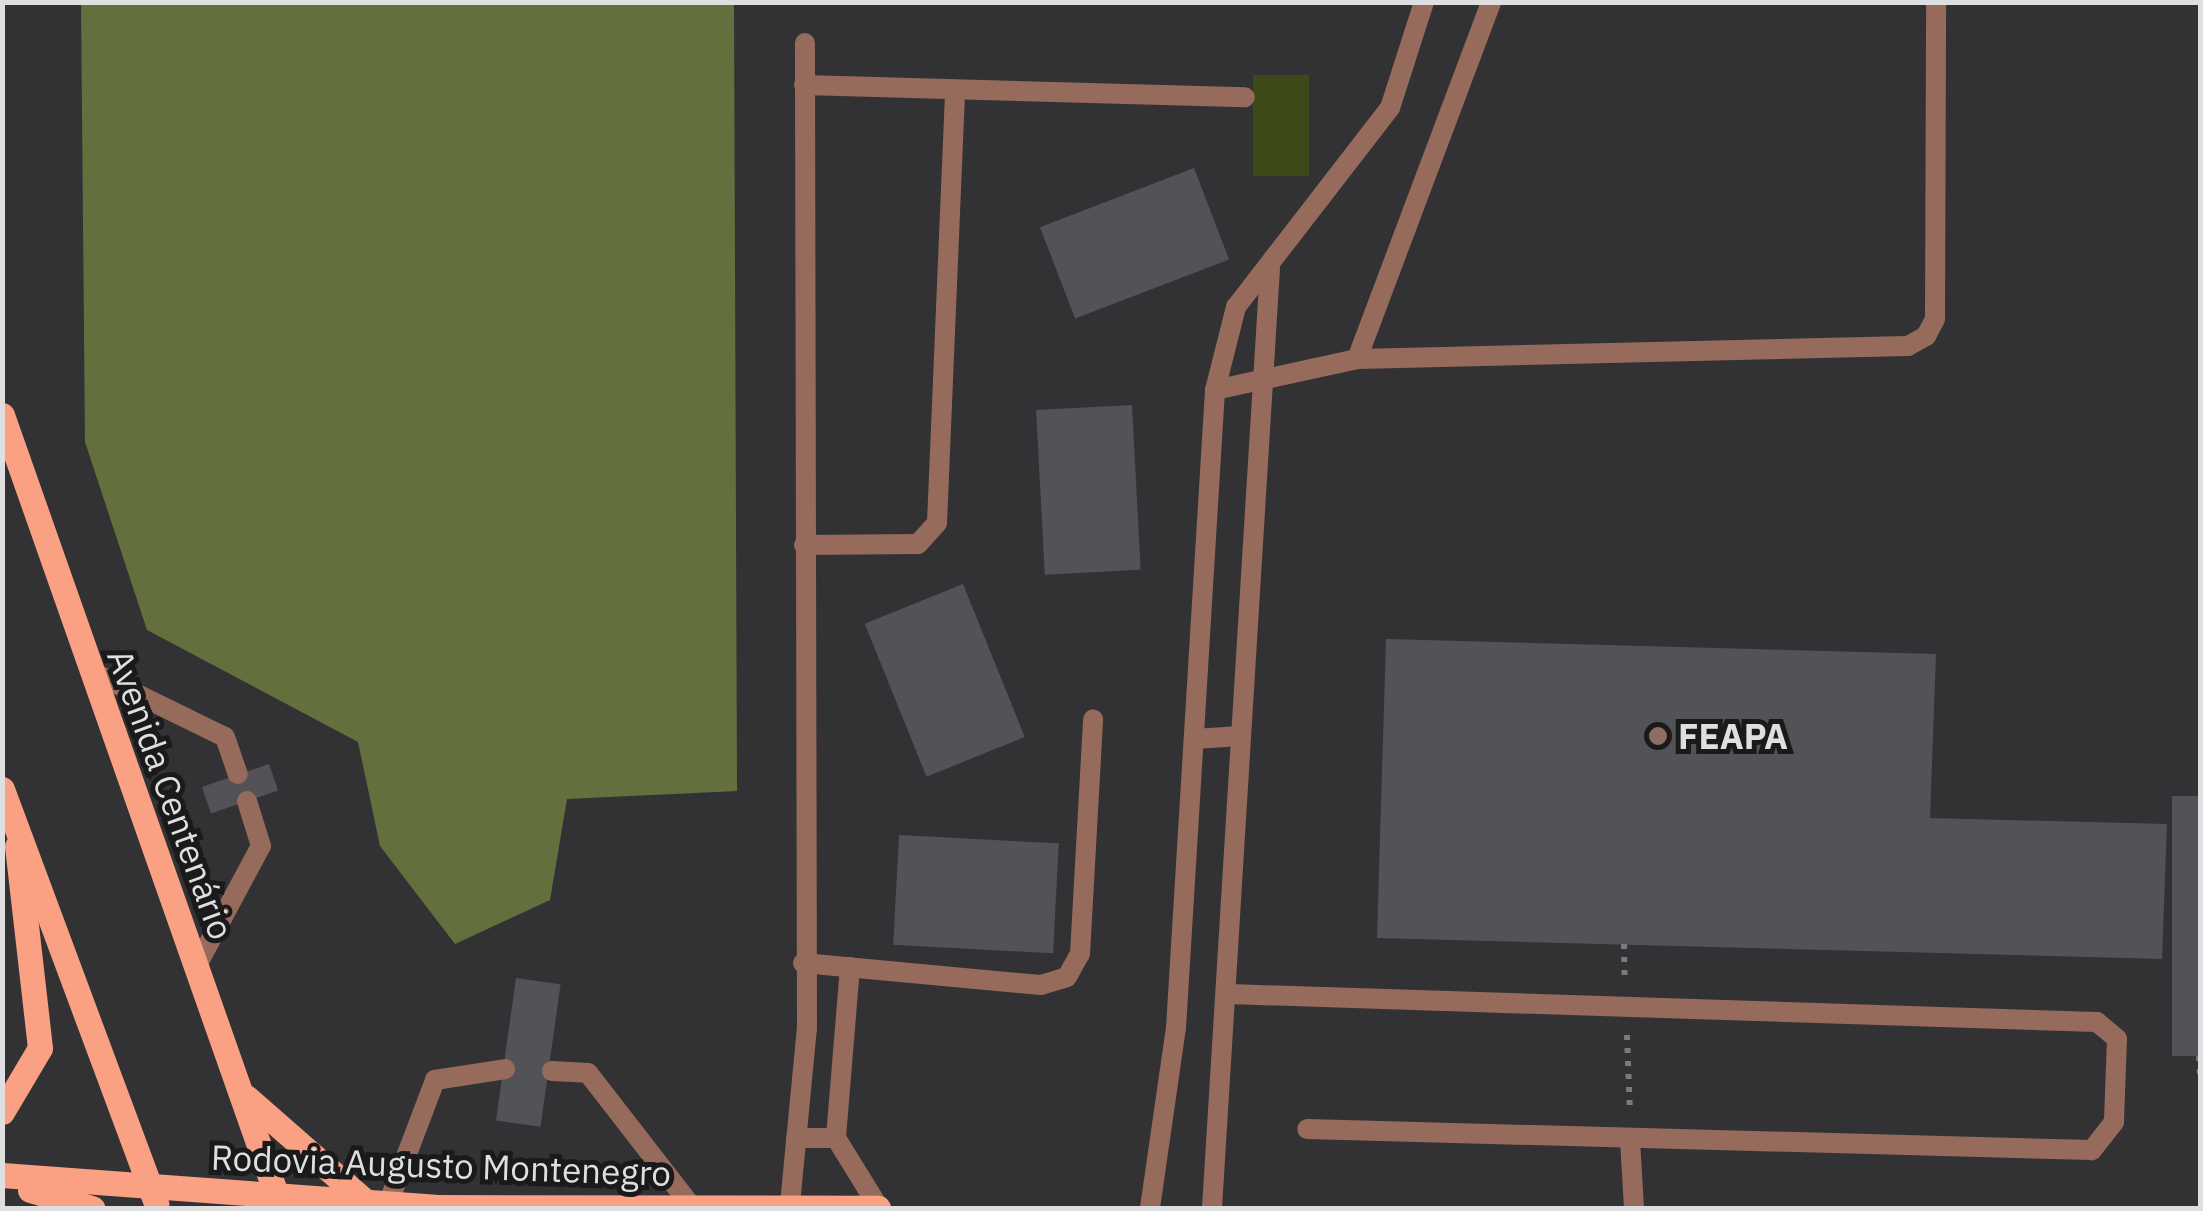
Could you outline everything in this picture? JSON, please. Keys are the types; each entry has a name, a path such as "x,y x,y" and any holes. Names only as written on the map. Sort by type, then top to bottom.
{"main road":[{"name":"Avenida Centenário","path":"2,415 279,1202"},
{"path":"2,789 155,1200"},
{"path":"2,1112 40,1048 16,826"},
{"path":"240,1089 377,1203"},
{"path":"2,1178 92,1208"},
{"name":"Rodovia Augusto Montenegro","path":"2,1178 155,1200 377,1203 433,1208 790,1204 879,1208"}],"street":[{"path":"1150,1208 1176,1028 1216,390 1236,308 1390,108 1424,2"},
{"path":"1357,360 1491,2"},
{"path":"1216,390 1259,376 1357,360 1908,346 1926,336 1935,319 1936,2"},
{"path":"790,1204 803,963 805,43"},
{"path":"804,85 1245,97"},
{"path":"804,546 918,544 937,523 955,89"},
{"path":"1212,1208 1228,994 1259,376 1270,265"},
{"path":"90,671 226,737 238,774"},
{"path":"803,963 1042,985 1067,977 1080,954 1093,719"},
{"path":"1194,738 1241,736"},
{"path":"196,967 261,846 246,801"},
{"path":"850,967 836,1138 879,1208"},
{"path":"1228,994 2096,1022 2117,1040 2114,1122 2092,1150 1307,1129"},
{"path":"377,1203 434,1080 505,1069"},
{"path":"552,1071 588,1073 691,1206"},
{"path":"796,1138 836,1138"},
{"path":"1630,1139 1634,1208"}],"path":[{"path":"1624,944 1630,1139"},
{"path":"2199,1056 2200,1076"}],"green space":[{"path":"81,3 734,3 737,791 567,799 550,900 455,944 380,846 358,742 147,630 85,442"},
{"path":"1253,75 1309,75 1309,176 1253,176"}],"building":[{"path":"1194,168 1229,259 1075,319 1040,227"},
{"path":"1132,405 1141,570 1045,575 1036,410"},
{"path":"963,584 1025,737 927,777 865,624"},
{"name":"FEAPA","path":"1386,639 1936,654 1930,818 2167,824 2162,959 1377,938"},
{"path":"269,764 278,790 211,814 202,787"},
{"path":"2172,796 2200,796 2200,1056 2172,1056"},
{"path":"899,835 1059,843 1053,953 893,945"},
{"path":"516,978 561,984 541,1127 496,1121"}],"place":[{"name":"FEAPA","path":"1658,736"}]}
